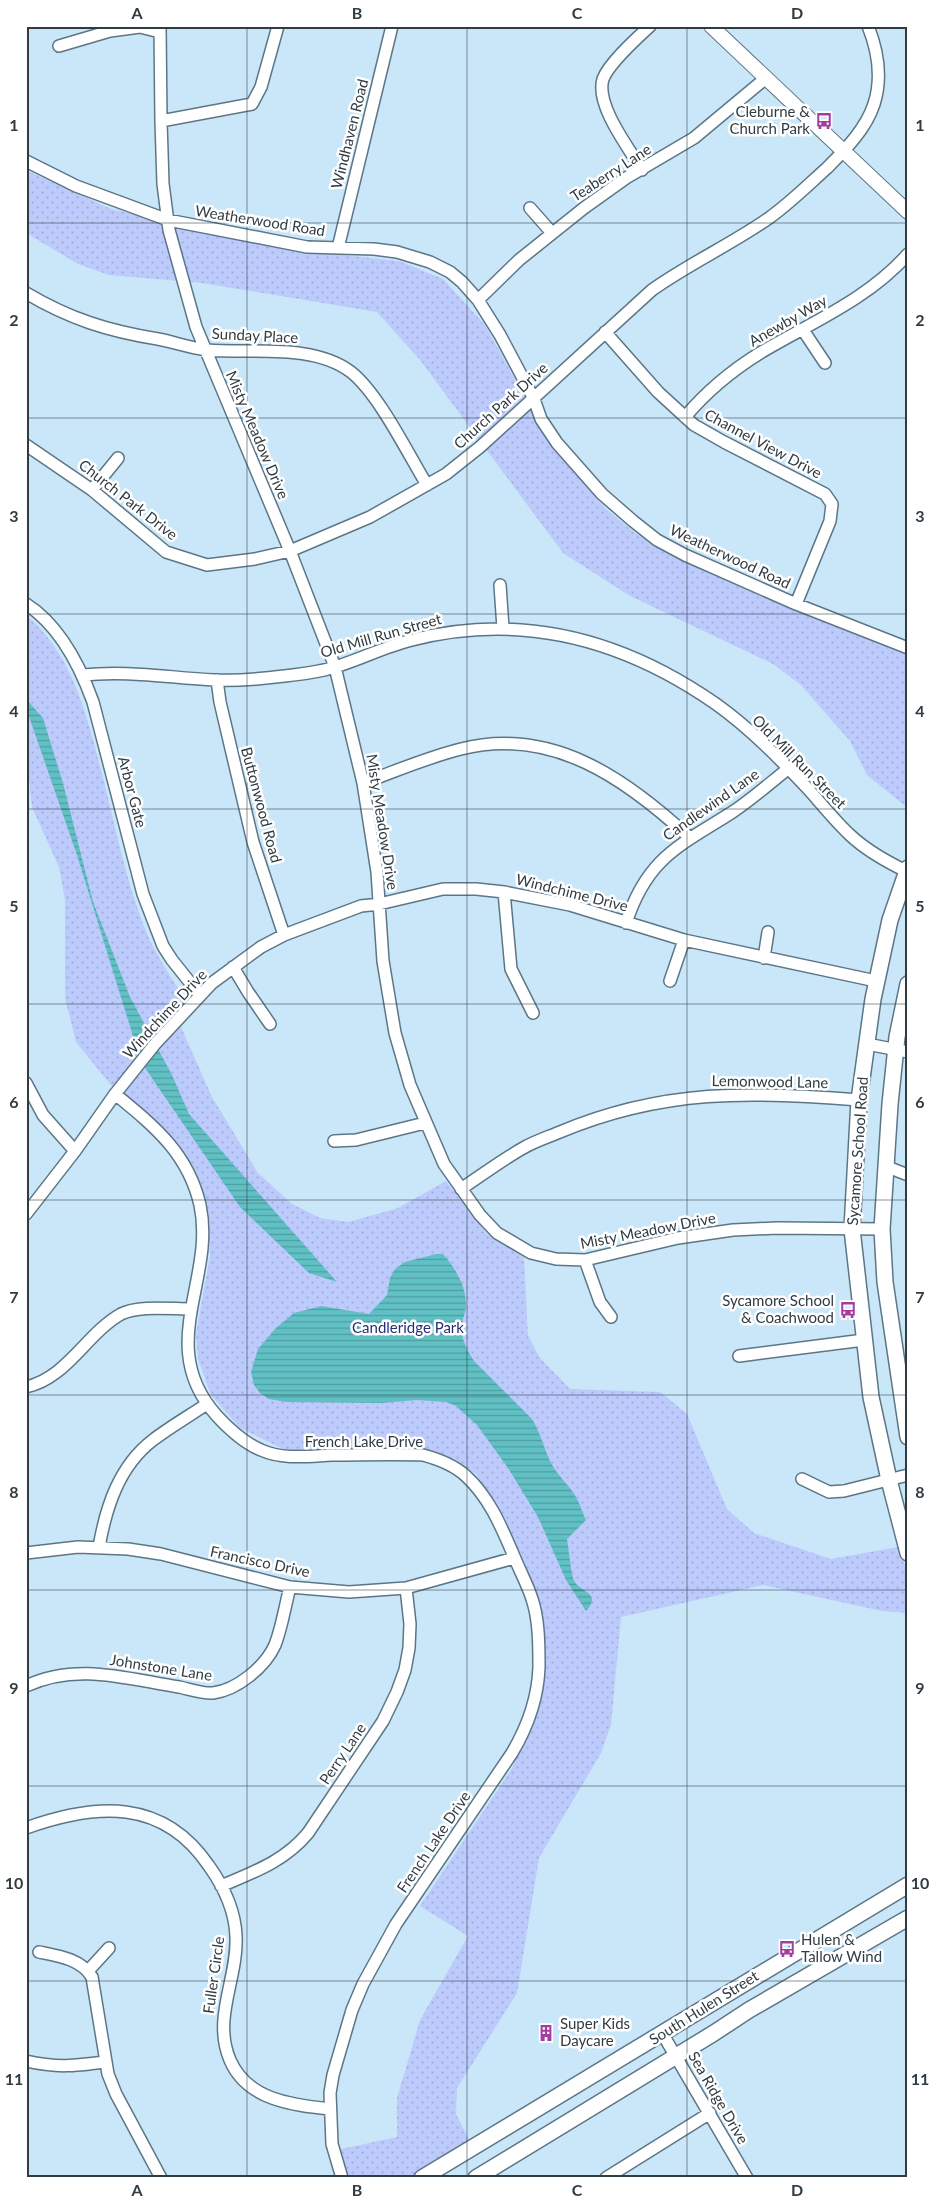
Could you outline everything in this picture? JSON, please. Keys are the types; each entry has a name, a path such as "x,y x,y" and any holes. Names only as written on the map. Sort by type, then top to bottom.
{"main road":[{"name":"Sycamore School Road","path":"907,871 890,920 876,981 859,1100 852,1229 874,1413 908,1553"},
{"name":"Sycamore School Road","path":"908,984 902,1050 885,1166 882,1229 885,1282 908,1437"},
{"name":"South Hulen Street","path":"422,2178 774,1965 906,1889"},
{"name":"South Hulen Street","path":"481,2175 785,1990 908,1918"},
{"path":"774,1965 785,1990"},
{"path":"472,2148 481,2175"}],"street":[{"path":"161,121 252,104 260,87 278,26"},
{"name":"Windhaven Road","path":"338,248 392,26"},
{"path":"642,170 607,110 604,103 602,86 604,77 613,64 650,26"},
{"path":"711,26 908,212"},
{"name":"Church Park Drive","path":"26,445 92,490 166,552 195,563 207,565 225,564 290,551 370,517 427,485 480,447 652,290 770,217 805,188 843,151 858,134 874,106 878,88 877,52 868,26"},
{"path":"59,46 110,31 140,27 160,29"},
{"name":"Misty Meadow Drive","path":"160,29 163,184 168,220 188,300 205,349 290,551 336,667 364,782 375,856 383,961 395,1033 410,1085 444,1164 480,1215 497,1232 531,1253 556,1259 585,1260 678,1238 733,1230 882,1229"},
{"name":"Teaberry Lane","path":"478,300 520,260 584,208 694,138 766,78"},
{"name":"Weatherwood Road","path":"26,161 76,186 168,220 307,247 397,252 430,262 450,272 478,300 500,335 534,398 541,419 557,442 602,494 633,521 657,540 685,555 796,604 908,648"},
{"path":"530,208 552,233"},
{"name":"Anewby Way","path":"684,417 702,396 728,375 760,353 871,289 908,254"},
{"name":"Sunday Place","path":"26,293 74,317 131,336 205,349 307,354 338,364 361,381 427,485"},
{"path":"802,330 825,363"},
{"name":"Channel View Drive","path":"605,332 658,392 684,417 724,442 809,485 829,498 832,509 830,520 796,604"},
{"path":"92,490 118,458"},
{"path":"500,585 502,628"},
{"name":"Arbor Gate","path":"26,604 46,622 66,647 83,675 92,702 143,894 163,946 200,995"},
{"name":"Old Mill Run Street","path":"83,675 121,672 217,680 251,679 336,667 408,641 445,632 502,628 525,629 569,638 627,654 663,672 716,704 739,722 789,768 849,835 883,860 907,871"},
{"name":"Buttonwood Road","path":"217,680 220,702 253,842 284,935"},
{"path":"364,782 461,749 504,744 534,746 568,755 623,782 654,804 689,837"},
{"name":"Candlewind Lane","path":"626,922 632,905 653,868 672,850 689,837 733,812 789,768"},
{"name":"Windchime Drive","path":"26,1214 75,1151 115,1094 155,1044 200,995 233,967 284,935 360,906 379,904 443,889 476,889 504,892 570,905 684,940 876,981"},
{"path":"504,892 512,969 533,1013"},
{"path":"764,958 768,932"},
{"path":"670,981 684,940"},
{"path":"233,967 270,1024"},
{"path":"867,1044 902,1050"},
{"path":"26,1082 43,1115 75,1151"},
{"name":"French Lake Drive","path":"115,1094 156,1127 171,1144 184,1163 200,1204 203,1246 190,1309 188,1339 189,1356 194,1374 207,1404 240,1438 261,1451 288,1457 423,1455 436,1458 466,1476 482,1494 502,1528 532,1600 538,1638 539,1668 537,1689 526,1729 507,1761 396,1924 363,1984 352,2010 332,2075 330,2109 332,2144 342,2178"},
{"name":"Lemonwood Lane","path":"461,1189 524,1147 602,1116 634,1106 695,1096 725,1094 791,1094 859,1100"},
{"path":"334,1141 356,1140 426,1123"},
{"path":"885,1166 908,1174"},
{"path":"585,1260 600,1302 611,1318"},
{"path":"26,1387 32,1386 61,1370 97,1332 122,1314 136,1310 190,1309"},
{"path":"739,1356 864,1340"},
{"path":"99,1547 103,1521 116,1484 135,1457 152,1440 207,1404"},
{"path":"802,1479 829,1492 844,1491 908,1475"},
{"name":"Francisco Drive","path":"26,1553 99,1547 161,1554 290,1586 349,1592 406,1588 514,1558"},
{"name":"Johnstone Lane","path":"26,1686 63,1674 79,1673 107,1674 213,1693 232,1686 257,1668 274,1646 290,1586"},
{"name":"Perry Lane","path":"221,1886 286,1856 297,1846 308,1833 383,1721 406,1670 410,1624 406,1588"},
{"name":"Fuller Circle","path":"26,1828 50,1820 86,1812 113,1810 150,1816 170,1826 190,1843 202,1856 228,1900 236,1936 236,1952 224,2004 222,2025 230,2061 251,2087 265,2096 297,2106 330,2109"},
{"path":"88,1971 109,1948"},
{"path":"39,1952 77,1962 88,1971 94,1984 105,2062 116,2094 161,2178"},
{"name":"Sea Ridge Drive","path":"662,2033 747,2178"},
{"path":"26,2060 60,2067 105,2062"},
{"path":"606,2178 710,2113"}],"green space":[{"path":"26,170 111,209 279,248 399,261 443,279 485,325 553,449 606,509 635,533 708,573 908,656 908,808 867,775 850,741 801,685 773,664 630,596 563,553 420,360 377,312 202,283 109,275 78,264 26,233"},
{"name":"Candleridge Park","path":"26,615 54,646 74,682 94,742 122,857 139,913 153,947 185,999 181,1027 212,1097 258,1173 292,1204 320,1218 349,1222 398,1208 446,1181 487,1234 524,1257 528,1336 540,1358 570,1389 660,1392 687,1414 727,1509 754,1533 831,1559 898,1547 908,1574 908,1613 882,1611 763,1585 621,1617 611,1725 601,1753 539,1858 517,1993 457,2088 456,2114 470,2142 410,2178 347,2178 337,2150 397,2137 397,2098 420,2020 468,1936 420,1906 511,1770 535,1720 546,1659 537,1594 495,1501 476,1474 455,1459 414,1448 283,1449 240,1428 211,1395 198,1359 196,1334 210,1256 206,1200 185,1155 127,1105 76,1042 65,998 65,900 59,867 32,807 26,753"}],"shaded area":[{"path":"26,699 43,718 63,783 93,902 130,997 172,1075 189,1114 337,1282 309,1273 240,1207 141,1062 77,855 26,708"},
{"path":"443,1254 456,1272 462,1285 466,1306 462,1322 462,1335 469,1353 474,1361 532,1419 553,1466 580,1504 586,1520 567,1539 570,1564 575,1583 591,1596 591,1604 586,1611 566,1580 538,1517 508,1468 477,1425 456,1406 446,1402 417,1400 382,1403 286,1402 269,1399 260,1393 254,1385 251,1372 258,1349 276,1328 294,1313 321,1306 369,1314 387,1295 390,1278 395,1269 405,1262"}],"place":[{"name":"Cleburne & Church Park","path":"824,121"},
{"name":"Sycamore School & Coachwood","path":"848,1310"},
{"name":"Hulen & Tallow Wind","path":"787,1949"},
{"name":"Super Kids Daycare","path":"546,2033"}]}
